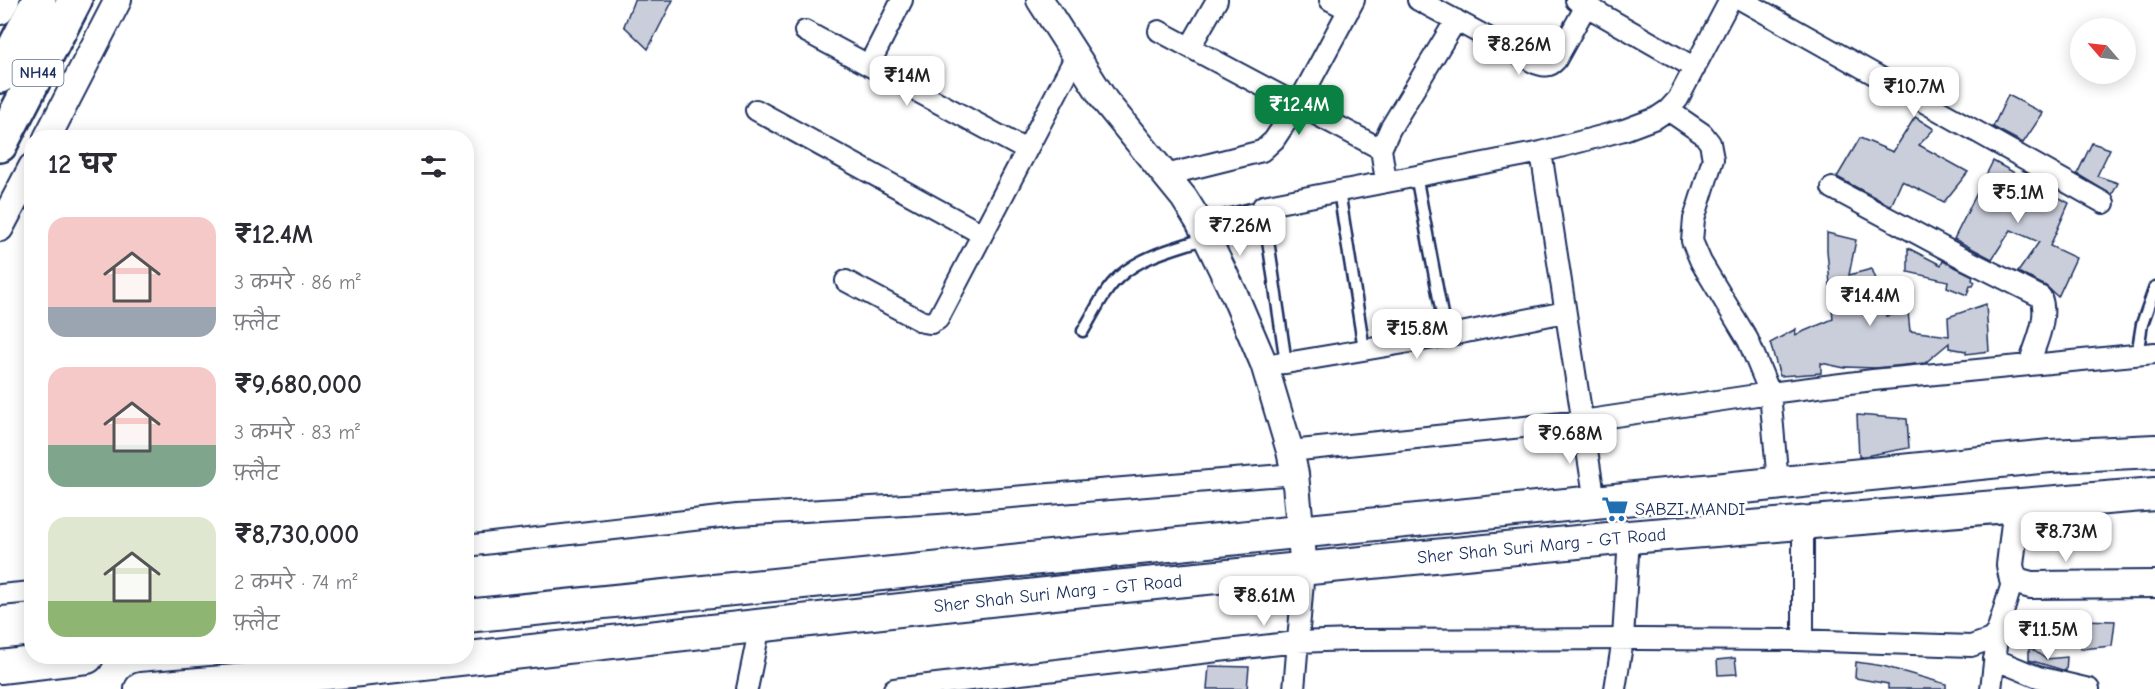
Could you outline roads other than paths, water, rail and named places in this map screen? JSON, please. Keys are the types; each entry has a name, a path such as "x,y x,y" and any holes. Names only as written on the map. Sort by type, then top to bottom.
{"highway":[{"name":"NH44","path":"0,76 39,0"},
{"name":"NH44","path":"0,145 75,0"}],"main road":[{"name":"Sher Shah Suri Marg - GT Road","path":"474,615 2063,455 2155,451"},
{"name":"Sher Shah Suri Marg - GT Road","path":"474,664 760,626 1052,593 1629,537 2155,494"},
{"path":"0,667 26,664"},
{"name":"Sher Shah Suri Marg - GT Road","path":"141,689 353,680 474,664"}],"street":[{"path":"0,11 6,0"},
{"path":"51,130 118,0"},
{"path":"869,65 902,0"},
{"path":"1040,0 1105,100 1166,175 1202,230 1235,296 1275,363 1292,463 1304,569 1294,689"},
{"path":"1190,47 1217,0"},
{"path":"1166,175 1262,151 1274,140 1298,104 1352,5 1330,0"},
{"path":"1418,0 1535,63 1547,67 1556,60 1581,3 1695,68"},
{"path":"1263,206 1541,152 1639,126 1668,110 1686,87 1730,0"},
{"path":"1742,0 2104,203"},
{"path":"1386,181 1382,149 1390,129 1456,20"},
{"path":"1159,31 1382,149"},
{"path":"806,32 1026,150"},
{"path":"846,281 923,322 931,323 938,319 1076,56"},
{"path":"1668,110 1703,134 1710,143 1713,159 1694,219 1692,241 1701,262 1749,340 1770,393 1778,483"},
{"path":"756,111 982,234"},
{"path":"1541,152 1595,502"},
{"path":"0,228 24,182"},
{"path":"1832,188 2041,297 2043,322 2029,365"},
{"path":"1275,363 1446,336 1566,312"},
{"path":"474,545 737,516 938,503 1292,463 1770,393 2146,354"},
{"path":"1991,689 1997,632 2013,580 2010,564 2017,506"},
{"path":"1803,524 1803,640"},
{"path":"1615,689 1623,639 1629,537"},
{"path":"2013,580 2031,585 2155,584"},
{"path":"0,595 24,593"},
{"path":"747,689 760,626"},
{"path":"894,689 957,685 1297,642 1363,639 1803,640 1971,646 1991,639 1997,632"},
{"path":"1994,659 2038,677 2089,689"}],"lane":[{"path":"1416,175 1446,336"},
{"path":"1339,191 1364,349"},
{"path":"1083,331 1119,276 1138,263 1202,230 1263,206 1275,363"},
{"path":"2146,354 2142,324 2155,287"}],"place":[{"name":"SABZI MANDI","path":"1615,509"}]}
